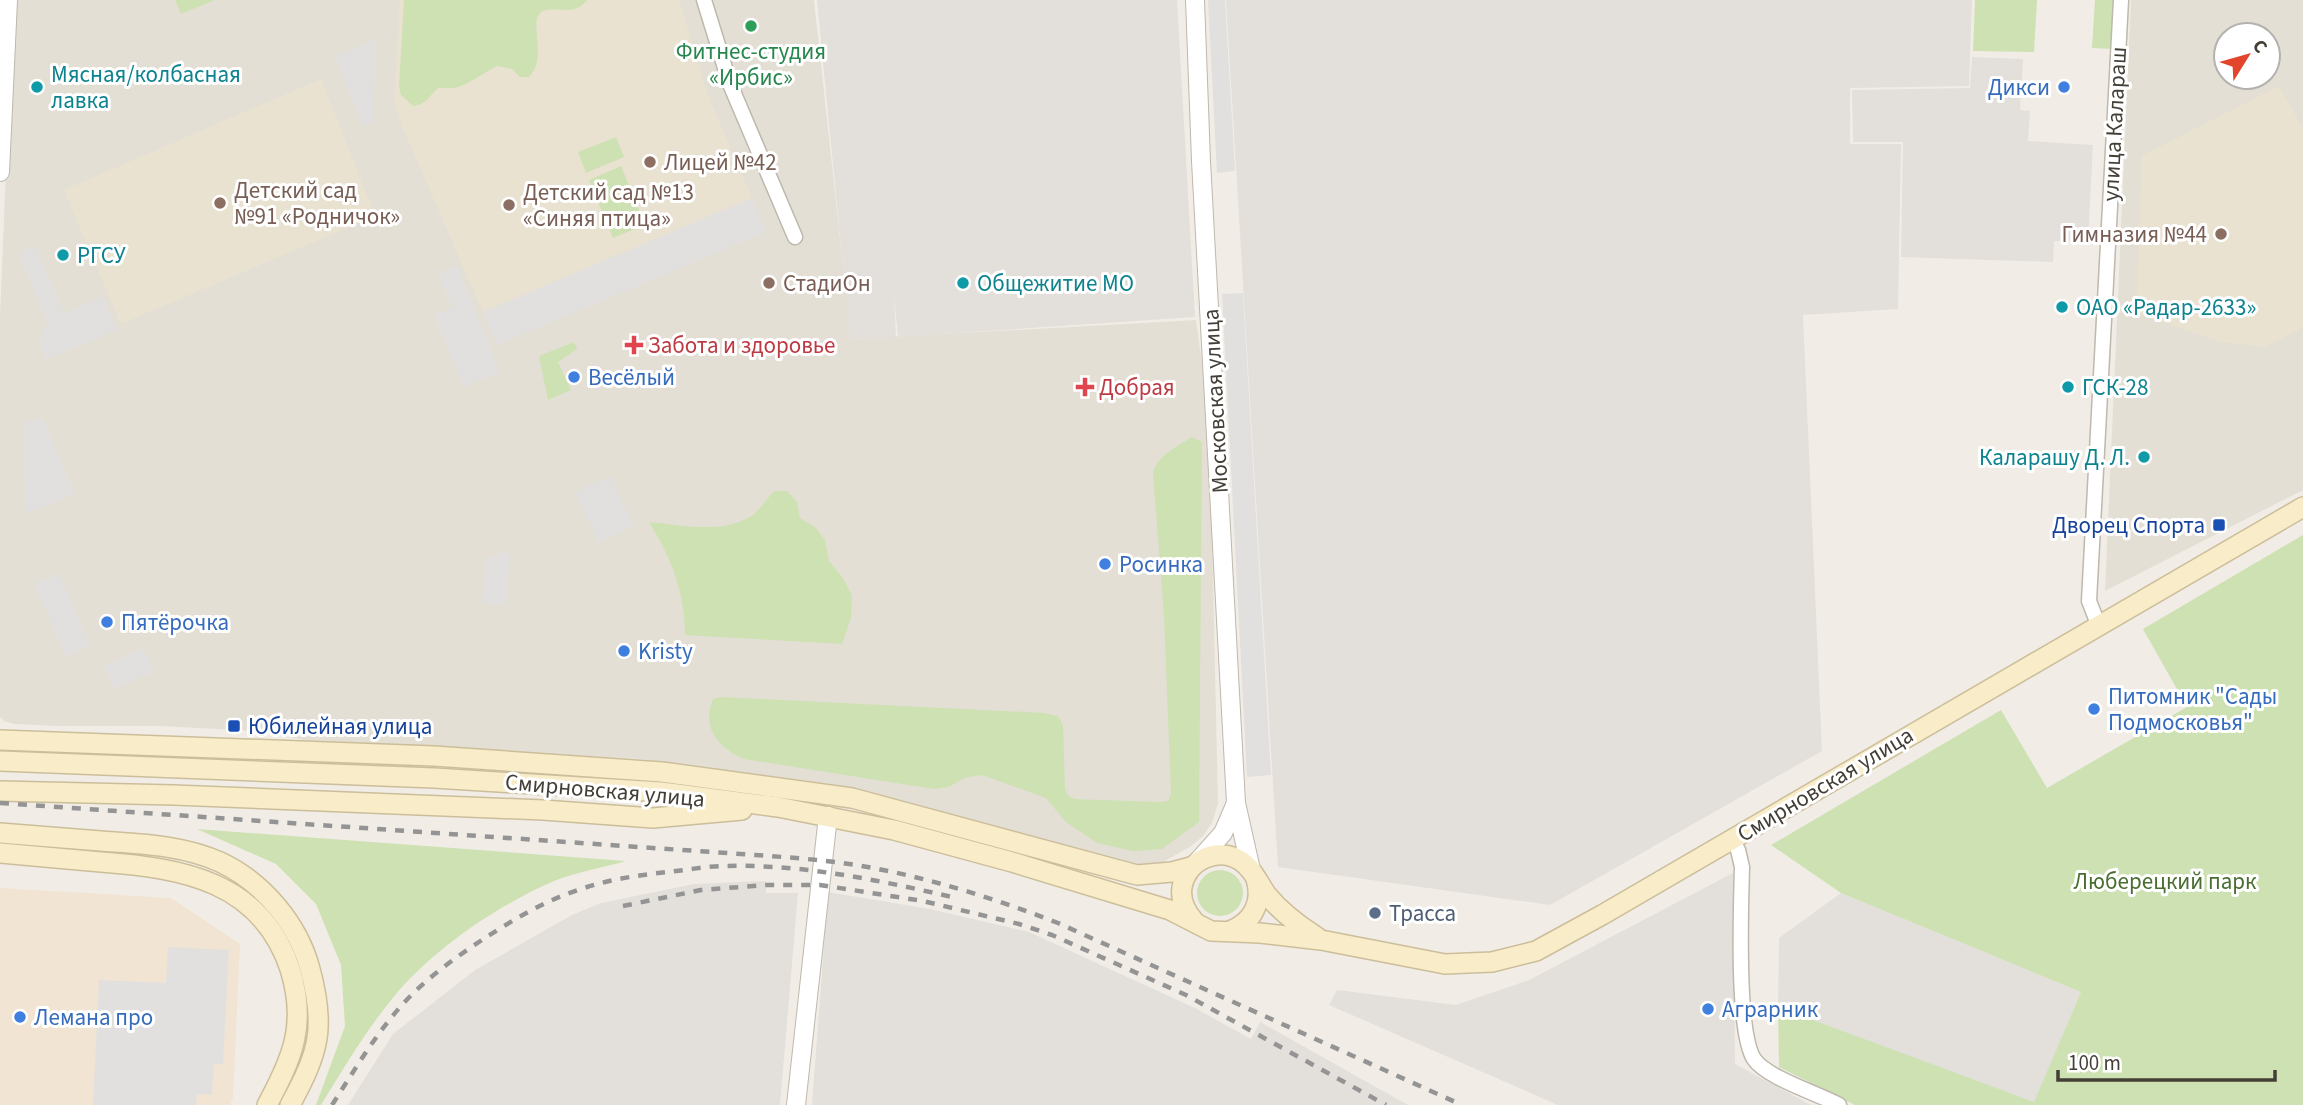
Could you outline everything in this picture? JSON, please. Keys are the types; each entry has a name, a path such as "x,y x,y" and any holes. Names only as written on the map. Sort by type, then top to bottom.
{"main road":[{"name":"Смирновская улица","path":"0,761 460,779 661,792 778,807 894,830 1012,862 1170,910 1211,931 1321,940 1445,964 1492,961 1536,951 2303,507"},
{"name":"Смирновская улица","path":"0,740 434,756 663,772 852,798 1136,875 1172,872 1207,857 1226,855 1236,858 1254,874 1283,912 1321,940"},
{"path":"0,791 174,794 529,809 653,818 778,807"},
{"path":"0,833 150,845 189,852 221,863 269,897 289,922 305,952 320,1015 315,1053 290,1105"},
{"path":"0,853 146,866 182,872 211,882 237,897 258,914 276,937 287,960 295,987 298,1014 295,1046 267,1105"},
{"path":"1194,922 1183,905 1182,895 1186,875 1195,864"},
{"path":"1230,931 1253,915 1259,897 1254,874"}],"street":[{"path":"0,172 8,0"},
{"path":"704,0 730,84 795,237"},
{"name":"Московская улица","path":"1195,0 1201,161 1236,803 1254,874"},
{"name":"улица Калараш","path":"2098,624 2089,601 2121,0"},
{"name":"Московская улица","path":"1195,864 1223,833 1236,803"},
{"path":"796,1105 828,816"},
{"path":"1732,839 1742,867 1744,1032 1755,1060 1775,1076 1839,1105"},
{"path":"807,1105 810,994"}],"shaded area":[{"path":"13,0 814,0 851,339 1196,320 1206,392 1211,485 1218,803 1212,823 1203,836 1190,847 1161,863 1137,867 832,784 640,759 305,740 254,731 160,726 58,726 4,721 0,717 0,316"},
{"name":"Лицей №42","path":"400,0 679,0 707,93 752,198 483,312 402,126 394,101"},
{"path":"817,0 1177,0 1195,317 898,337 894,296 896,337 850,339"},
{"path":"1208,0 1225,0 1235,171 1217,173"},
{"path":"1226,0 1972,0 1969,86 1850,88 1850,144 1901,144 1898,309 1803,315 1822,751 1550,905 1278,867"},
{"path":"2131,0 2303,0 2303,490 2105,591"},
{"path":"376,39 373,123 363,127 335,56"},
{"path":"1972,57 2023,59 2020,110 2030,111 2028,141 2093,145 2088,242 2054,241 2053,262 1901,257 1903,142 1853,142 1852,90 1970,88"},
{"name":"Детский сад №91 «Родничок»","path":"321,79 375,216 121,324 64,190"},
{"name":"Гимназия №44","path":"2269,91 2282,91 2303,130 2303,327 2264,347 2221,342 2136,313 2142,156"},
{"path":"752,198 766,232 497,345 483,312"},
{"path":"35,245 64,313 103,297 117,330 46,360 39,342 47,322 18,252"},
{"path":"457,265 500,372 464,387 434,315 452,307 438,273"},
{"path":"1243,293 1271,775 1247,777 1222,294"},
{"path":"42,417 75,494 26,514 23,424"},
{"path":"610,476 634,526 599,543 575,492"},
{"path":"498,552 510,553 506,605 482,603 486,557 497,557"},
{"path":"59,573 90,646 66,657 34,584"},
{"path":"143,648 154,672 114,689 104,666"},
{"path":"1733,873 1735,1064 1811,1105 1558,1105 1329,1005 1337,990 1456,1005 1529,980"},
{"path":"766,881 766,893 798,893 780,1105 348,1105 393,1034 475,970 572,915 601,903 694,884"},
{"path":"0,888 171,898 240,944 233,1098 230,1105 0,1105"},
{"path":"828,892 930,909 1029,932 1195,1008 1251,1039 1260,1022 1408,1105 812,1105"},
{"path":"1841,893 2081,992 2034,1103 1778,1007 1779,938"},
{"path":"168,947 229,950 223,1064 214,1064 212,1095 197,1094 196,1105 93,1105 99,980 166,983"}],"green space":[{"path":"175,0 215,0 181,14"},
{"path":"404,0 587,0 576,9 551,9 540,13 536,25 537,60 529,77 520,77 512,69 497,66 466,84 455,88 438,88 424,102 413,106 401,95 399,87"},
{"path":"1975,0 2037,0 2034,52 1973,51"},
{"path":"2095,0 2116,0 2113,49 2092,48"},
{"path":"616,137 624,157 586,173 578,152"},
{"path":"621,166 645,225 613,238 589,180"},
{"path":"574,342 577,349 558,362 571,390 548,400 539,356"},
{"path":"1192,437 1202,442 1199,822 1162,849 1133,851 1097,843 1066,822 1046,798 982,775 964,778 949,787 934,789 744,759 726,749 714,735 709,719 710,709 713,699 721,697 1044,713 1058,716 1063,725 1065,789 1068,796 1075,799 1168,801 1171,793 1164,616 1153,474 1163,457"},
{"path":"775,491 787,491 797,502 800,518 815,527 825,540 829,561 852,595 851,618 842,644 685,635 675,576 649,522 702,527 729,525 753,515"},
{"name":"Люберецкий парк","path":"2303,535 2303,1105 1855,1105 1779,1067 1778,1007 2034,1102 2081,992 1841,893 1771,845 2001,710 2047,788 2187,707 2143,629"},
{"path":"197,829 626,861 554,881 488,916 445,947 392,999 363,1038 321,1105 316,1105 345,1026 341,965 316,904 276,864"},
{"path":"1220,870 1236,877 1243,893 1236,909 1220,916 1204,909 1197,893 1204,877"}],"railway":[{"path":"0,803 787,857 883,870 972,893 1058,923 1462,1105"},
{"path":"332,1105 383,1028 411,995 431,977 520,916 584,888 647,874 712,867 754,866 840,874 952,897"},
{"path":"623,906 701,890 766,885 820,885 923,901 1019,924 1052,935 1186,995 1386,1105"}],"place":[{"name":"Фитнес-студия «Ирбис»","path":"751,26"},
{"name":"Мясная/колбасная лавка","path":"37,87"},
{"name":"Дикси","path":"2064,87"},
{"name":"Лицей №42","path":"650,162"},
{"name":"Детский сад №91 «Родничок»","path":"220,203"},
{"name":"Детский сад №13 «Синяя птица»","path":"509,205"},
{"name":"Гимназия №44","path":"2221,234"},
{"name":"РГСУ","path":"63,255"},
{"name":"СтадиОн","path":"769,283"},
{"name":"Общежитие МО","path":"963,283"},
{"name":"ОАО «Радар-2633»","path":"2062,307"},
{"name":"Забота и здоровье","path":"634,345"},
{"name":"Весёлый","path":"574,377"},
{"name":"Добрая","path":"1085,387"},
{"name":"ГСК-28","path":"2068,387"},
{"name":"Каларашу Д. Л.","path":"2144,457"},
{"name":"Дворец Спорта","path":"2219,525"},
{"name":"Росинка","path":"1105,564"},
{"name":"Пятёрочка","path":"107,622"},
{"name":"Kristy","path":"624,651"},
{"name":"Питомник \"Сады Подмосковья\"","path":"2094,709"},
{"name":"Юбилейная улица","path":"234,726"},
{"name":"Трасса","path":"1375,913"},
{"name":"Аграрник","path":"1708,1009"},
{"name":"Лемана про","path":"20,1017"}]}
